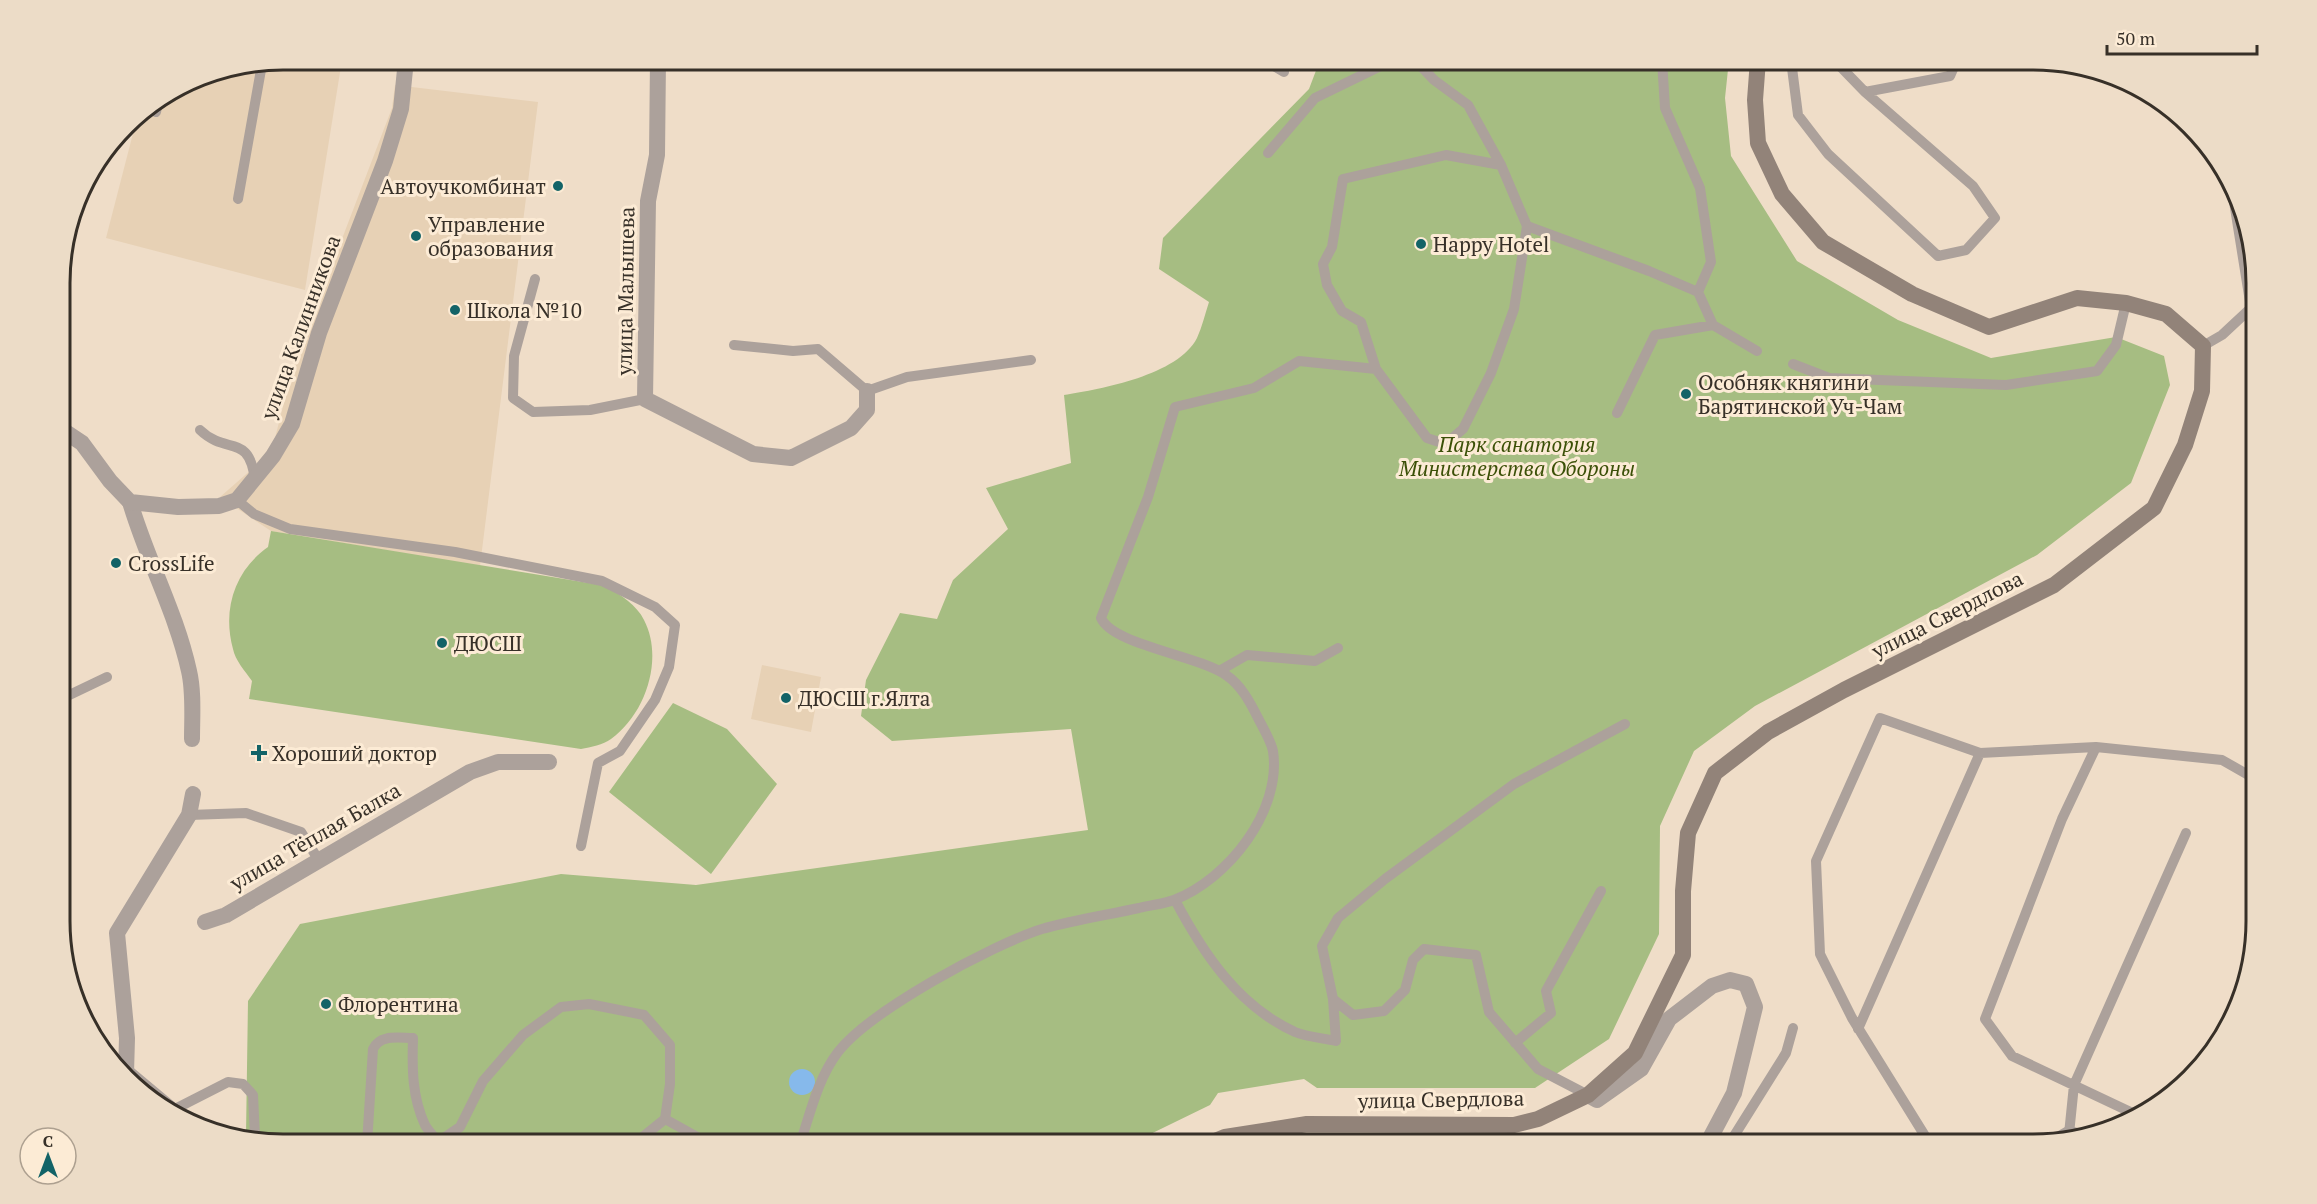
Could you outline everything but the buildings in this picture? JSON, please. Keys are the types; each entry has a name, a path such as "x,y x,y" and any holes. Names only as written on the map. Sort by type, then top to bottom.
{"main road":[{"path":"1757,70 1755,100 1758,143 1782,194 1822,242 1912,294 1989,327 2077,298 2126,303 2166,314 2203,346"},
{"name":"улица Свердлова","path":"1245,1134 1307,1124 1514,1125 1538,1119 1588,1095 1635,1053 1683,955 1683,891 1688,833 1714,773 1778,726 1844,690 2054,585 2154,508 2185,445 2202,391 2203,346"}],"street":[{"name":"улица Калинникова","path":"237,500 273,456 292,424 319,333 385,161 401,109 405,70"},
{"name":"улица Малышева","path":"658,70 657,155 648,201 645,399 753,454 791,458 851,428 867,410 867,391"},
{"path":"71,436 82,443 110,481 130,502 139,532 171,605 190,673 192,740"},
{"path":"130,502 178,507 219,506 237,500"},
{"name":"улица Тёплая Балка","path":"205,922 226,915 470,772 498,762 549,762"},
{"path":"126,1064 127,1038 117,933 189,815 193,794"},
{"path":"1588,1095 1597,1100 1641,1069 1669,1019 1712,986 1730,980 1746,984 1755,1006 1734,1093 1712,1134"}],"lane":[{"path":"1268,153 1315,98 1372,70"},
{"path":"1424,70 1434,80 1468,105 1501,165 1527,226 1514,309 1491,373 1463,429 1445,444 1428,438 1376,369 1361,322 1342,311 1327,285 1323,264 1332,247 1343,179 1446,155 1501,165"},
{"path":"1663,70 1665,108 1700,188 1711,262 1698,292"},
{"path":"1792,70 1798,115 1828,154 1938,256 1966,250 1995,218 1973,186 1865,92 1844,70"},
{"path":"1865,92 1950,76 1953,70"},
{"path":"238,199 261,72"},
{"path":"1527,226 1649,271 1698,292 1713,325 1757,351"},
{"path":"2239,227 2246,269"},
{"path":"535,279 514,356 513,398 533,412 590,410 645,399"},
{"path":"1793,364 1829,378 2006,385 2097,371 2116,345 2126,303"},
{"path":"2203,346 2222,335 2246,315"},
{"path":"1617,413 1656,335 1713,325"},
{"path":"734,345 793,351 819,349 867,391 908,377 1032,360"},
{"path":"804,1134 827,1070 837,1053 882,1014 972,959 1041,930 1174,900 1221,872 1245,844 1261,817 1271,783 1273,750 1246,695 1220,671 1176,653 1134,642 1105,627 1101,618 1148,497 1175,407 1254,388 1299,361 1376,369"},
{"path":"200,430 217,443 244,450 251,458 255,480"},
{"path":"237,500 254,514 290,529 455,552 602,582 655,607 675,625 669,667 655,700 620,751 598,763 581,846"},
{"path":"1220,671 1247,655 1315,661 1338,648"},
{"path":"70,695 107,677"},
{"path":"1924,1134 1858,1029 1820,954 1816,861 1880,717 1980,753 2096,747 2222,760 2246,774"},
{"path":"1174,900 1196,940 1219,972 1252,1005 1296,1032 1336,1041 1333,999 1322,946 1338,918 1385,879 1514,784 1625,724"},
{"path":"2096,747 2062,819 1985,1019 2012,1056 2129,1111"},
{"path":"1858,1029 1980,753"},
{"path":"189,815 246,813 290,828 301,832 318,859"},
{"path":"2069,1130 2074,1085 2186,832"},
{"path":"1515,1043 1551,1013 1546,991 1601,891"},
{"path":"1333,999 1353,1015 1384,1011 1405,990 1413,960 1424,949 1476,955 1489,1012 1538,1069 1588,1095"},
{"path":"451,1134 460,1127 483,1081 523,1035 561,1007 589,1004 644,1015 670,1045 670,1084 665,1119 646,1134"},
{"path":"1735,1134 1786,1053 1793,1028"},
{"path":"367,1134 371,1057 376,1042 382,1038 413,1038 412,1079 418,1108 426,1128 431,1134"},
{"path":"181,1108 228,1082 243,1084 253,1095 255,1132"},
{"path":"665,1119 692,1134"}],"shaded area":[{"path":"340,70 305,290 106,238 133,133 165,106 189,92 215,82 255,72"},
{"path":"395,85 538,102 480,566 271,531 220,497 259,463 275,438 293,367 392,108"},
{"name":"ДЮСШ г.Ялта","path":"762,665 821,677 811,732 751,719"}],"green space":[{"name":"Парк санатория Министерства Обороны","path":"1316,70 1728,70 1725,98 1731,156 1797,261 1898,320 1991,358 2116,337 2164,356 2170,385 2131,483 2037,555 1755,706 1694,751 1660,826 1659,934 1609,1039 1535,1088 1317,1088 1304,1079 1218,1093 1210,1105 1151,1134 283,1134 246,1130 248,1001 300,924 561,874 696,885 1088,830 1071,729 892,741 861,716 866,680 900,613 937,619 953,580 1008,529 986,488 1071,463 1064,395 1118,384 1157,371 1174,362 1197,338 1209,302 1159,269 1163,238 1309,89"},
{"name":"ДЮСШ","path":"271,531 607,586 637,610 650,635 652,668 642,700 634,715 611,739 581,749 249,699 252,681 234,653 229,619 234,592 240,579 247,567 268,547"},
{"path":"673,703 727,729 777,784 711,874 609,792"}],"water":[{"path":"802,1069 811,1073 815,1082 811,1091 802,1095 793,1091 789,1082 793,1073"}],"place":[{"name":"Автоучкомбинат","path":"558,186"},
{"name":"Управление образования","path":"416,236"},
{"name":"Happy Hotel","path":"1421,244"},
{"name":"Школа №10","path":"455,310"},
{"name":"Особняк княгини Барятинской Уч-Чам","path":"1686,394"},
{"name":"CrossLife","path":"116,563"},
{"name":"ДЮСШ","path":"442,643"},
{"name":"ДЮСШ г.Ялта","path":"786,698"},
{"name":"Хороший доктор","path":"259,753"},
{"name":"Флорентина","path":"326,1004"}]}
